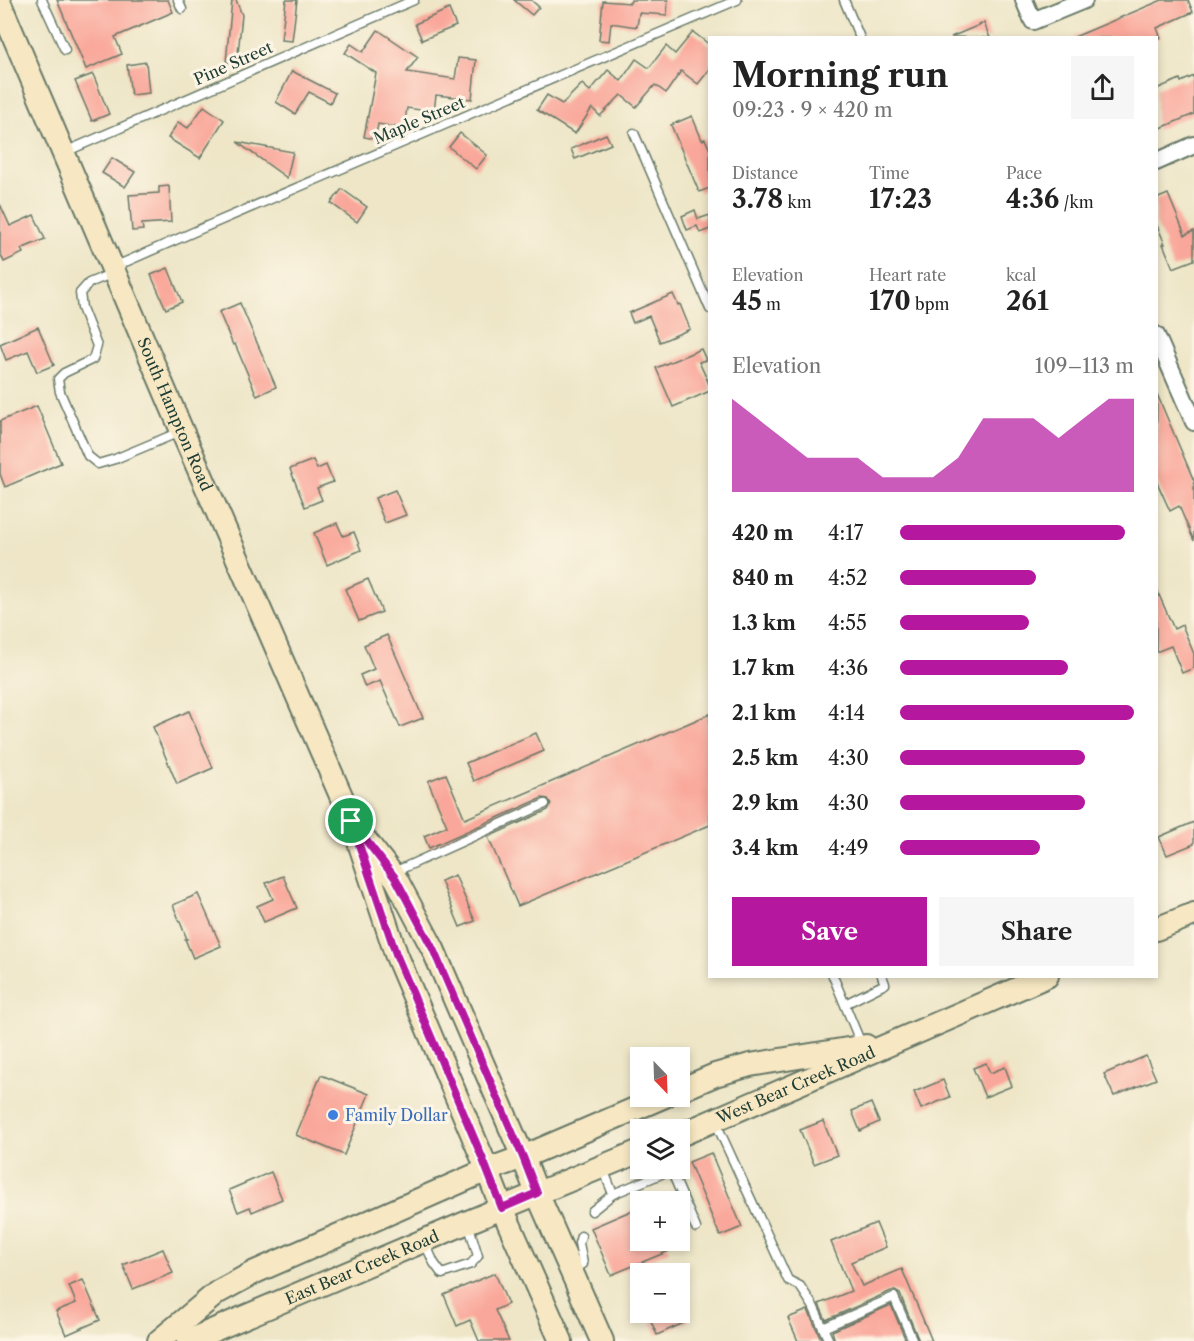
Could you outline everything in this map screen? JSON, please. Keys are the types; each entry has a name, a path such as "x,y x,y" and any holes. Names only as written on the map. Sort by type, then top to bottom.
{"main road":[{"name":"South Hampton Road","path":"0,4 351,821 396,954 502,1208 561,1341"},
{"name":"South Hampton Road","path":"351,821 396,879 433,949 602,1341"},
{"path":"1158,928 1194,914"},
{"name":"West Bear Creek Road","path":"690,1131 1042,978"},
{"name":"West Bear Creek Road","path":"690,1086 715,1075 750,1065 862,1047 912,1035"},
{"path":"159,1341 218,1292 255,1272 487,1170 639,1107"},
{"path":"537,1193 630,1155"},
{"name":"East Bear Creek Road","path":"188,1341 537,1193"}],"street":[{"path":"1024,0 1033,21 1083,0"},
{"path":"1158,161 1194,145"},
{"path":"1158,340 1194,422"}],"lane":[{"path":"42,0 65,50"},
{"name":"Pine Street","path":"64,152 414,0"},
{"name":"Maple Street","path":"182,431 98,464 88,456 60,392 58,379 64,373 93,359 98,346 82,308 80,293 89,283 205,227 737,0"},
{"path":"844,0 859,36"},
{"path":"634,134 708,304"},
{"path":"392,873 545,804"},
{"path":"834,978 862,1047"},
{"path":"845,1004 885,984 883,978"},
{"path":"715,1121 788,1281 800,1286 813,1306 829,1341"},
{"path":"603,1167 613,1194"},
{"path":"592,1210 613,1194 648,1179"},
{"path":"675,1179 696,1228"},
{"path":"424,1241 442,1274 471,1264 478,1256 468,1222"},
{"path":"571,1271 583,1264 579,1243 581,1236"},
{"path":"823,1328 894,1297 913,1341"}],"building":[{"path":"57,0 168,0 173,12 115,37 122,54 86,69"},
{"path":"232,0 236,0 242,15 237,63 226,62"},
{"path":"286,0 297,0 292,41 281,40"},
{"path":"514,0 531,0 539,7 532,15"},
{"path":"631,0 668,0 667,15 639,13 637,27 611,23 609,41 599,40 603,1 630,3"},
{"path":"1162,0 1188,0 1193,12 1157,28 1161,38 1158,36 1077,36"},
{"path":"449,9 456,26 422,40 415,24"},
{"path":"984,23 989,36 953,36"},
{"path":"378,30 418,57 407,72 455,79 458,58 476,60 472,99 436,95 434,112 407,108 404,128 378,124 375,139 364,137 376,73 345,53 351,44 363,52"},
{"path":"693,32 708,43 708,72 698,84 681,71 666,93 655,85 636,107 621,95 600,116 592,108 575,134 537,110 547,95 562,104 582,84 590,91 608,70 621,81 636,59 649,68 666,46 675,54"},
{"path":"146,62 149,93 131,95 127,65"},
{"path":"292,71 335,93 330,103 309,92 295,114 276,102"},
{"path":"93,74 109,114 92,121 75,81"},
{"path":"1194,76 1194,114 1158,129 1158,88 1180,79 1181,82"},
{"path":"204,106 224,120 200,158 168,138 178,122 188,128"},
{"path":"692,116 702,140 705,139 708,146 708,189 699,192 671,125"},
{"path":"460,133 487,155 476,169 449,147"},
{"path":"606,134 611,144 575,159 571,149"},
{"path":"237,142 293,152 287,178"},
{"path":"112,158 135,172 125,187 102,173"},
{"path":"169,186 171,222 142,224 143,230 132,231 129,195 159,193 159,187"},
{"path":"342,189 367,207 357,222 331,203"},
{"path":"1168,194 1185,235 1194,231 1194,260 1173,268 1158,228 1158,198"},
{"path":"0,204 10,226 34,215 45,239 21,249 23,253 4,262 0,252"},
{"path":"695,210 698,219 708,216 708,230 700,233 697,226 687,230 682,216"},
{"path":"168,268 182,302 166,309 151,275"},
{"path":"673,294 678,305 680,304 690,329 660,342 649,316 633,323 629,313"},
{"path":"240,303 276,387 257,396 219,312"},
{"path":"38,327 54,365 37,372 28,351 6,360 0,344"},
{"path":"701,349 706,360 699,362 708,382 708,392 673,407 656,368"},
{"path":"1158,396 1194,481 1194,541 1179,506 1170,511 1158,484"},
{"path":"37,406 61,463 5,487 0,474 0,421"},
{"path":"313,460 317,469 326,465 333,482 317,488 322,500 305,507 290,469"},
{"path":"395,490 406,515 385,523 375,498"},
{"path":"337,523 343,536 354,532 361,550 327,565 314,533"},
{"path":"368,579 382,612 359,621 345,589"},
{"path":"1158,593 1174,629 1182,625 1194,654 1194,668 1182,673 1171,646 1158,651"},
{"path":"387,635 423,718 400,727 380,681 365,687 360,675 374,669 364,645"},
{"path":"189,711 213,768 177,784 153,727"},
{"path":"708,715 708,826 518,906 488,837 548,810 551,804 548,799 542,798 429,848 424,836 447,826 428,781 446,774 465,819"},
{"path":"536,733 544,751 474,781 466,763"},
{"path":"1194,822 1194,844 1167,855 1159,837"},
{"path":"455,875 475,921 460,927 441,881"},
{"path":"283,876 297,908 264,922 257,906 273,899 266,883"},
{"path":"198,894 221,946 193,958 173,905"},
{"path":"1146,1056 1156,1079 1114,1096 1104,1074"},
{"path":"986,1063 990,1073 1005,1067 1012,1086 985,1097 973,1068"},
{"name":"Family Dollar","path":"321,1075 369,1094 344,1155 296,1135"},
{"path":"943,1080 950,1097 921,1109 914,1092"},
{"path":"871,1103 879,1122 860,1131 852,1111"},
{"path":"823,1121 837,1155 814,1164 800,1130"},
{"path":"711,1153 742,1227 720,1236 690,1162"},
{"path":"271,1172 282,1199 252,1212 250,1207 238,1212 229,1190"},
{"path":"630,1211 630,1251 669,1251 640,1263 630,1263 630,1267 611,1275 591,1228"},
{"path":"876,1223 886,1247 851,1262 862,1286 902,1269 932,1341 919,1341 900,1294 895,1291 826,1320 819,1304 851,1291 831,1242"},
{"path":"163,1249 173,1273 133,1289 123,1265"},
{"path":"495,1273 508,1304 495,1310 509,1341 479,1341 470,1320 457,1326 444,1295"},
{"path":"83,1280 100,1320 66,1335 56,1311 76,1303 69,1286"},
{"path":"891,1305 906,1341 835,1341 832,1331"},
{"path":"808,1310 822,1341 798,1341 788,1318"},
{"path":"652,1323 684,1323 657,1335"}],"place":[{"name":"Family Dollar","path":"333,1115"}],"route":[{"path":"351,821 396,879 433,949 537,1193 502,1208 396,954 351,821"}]}
